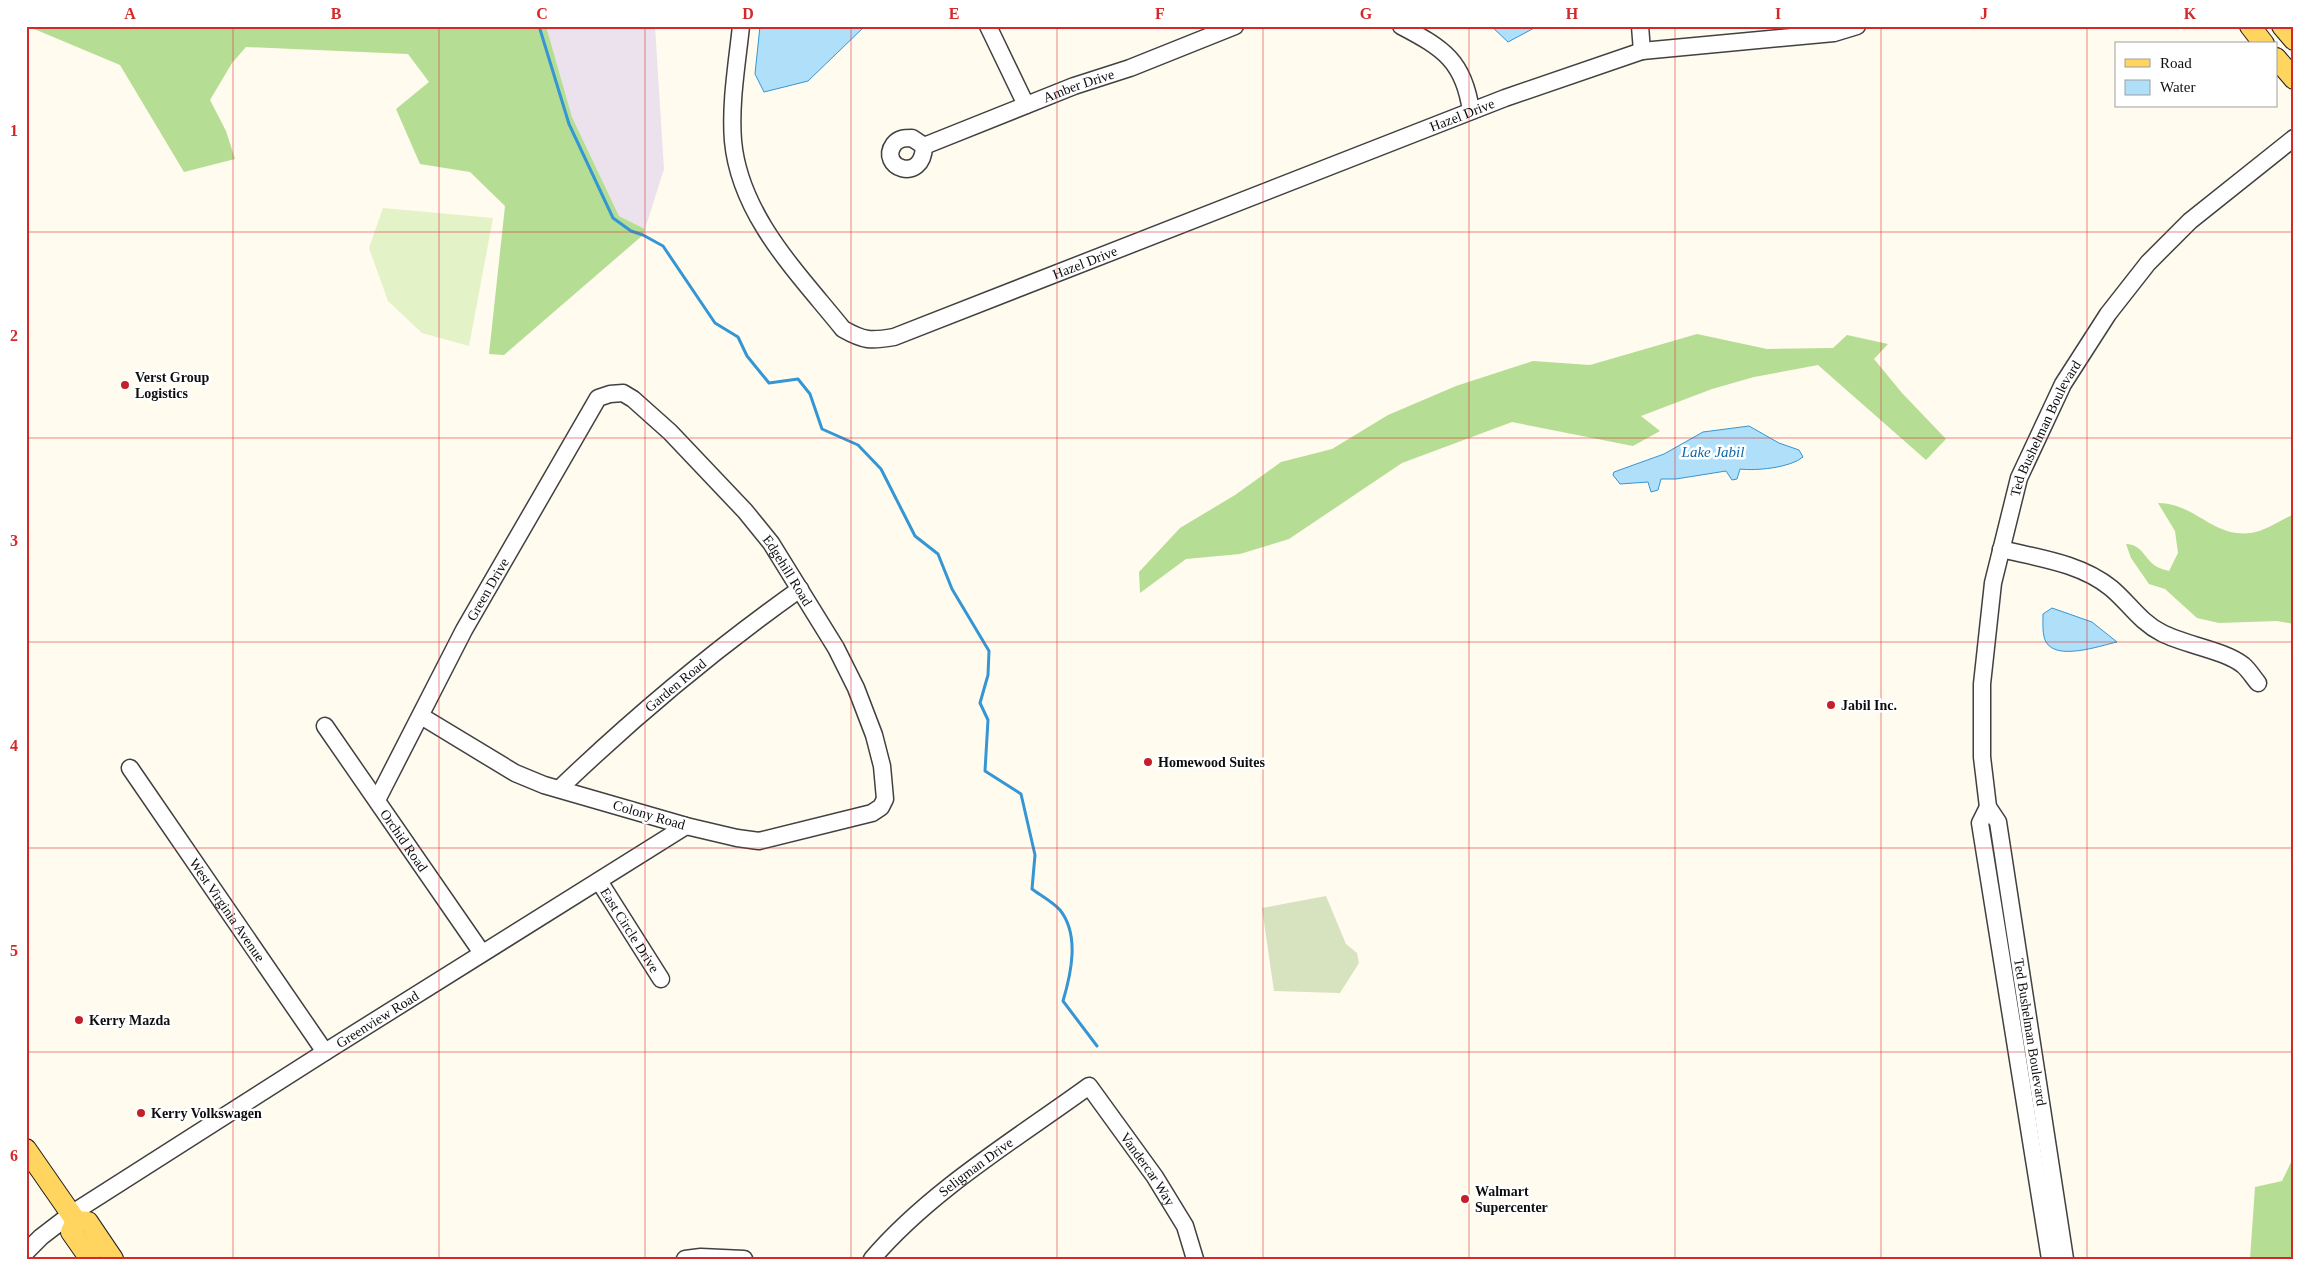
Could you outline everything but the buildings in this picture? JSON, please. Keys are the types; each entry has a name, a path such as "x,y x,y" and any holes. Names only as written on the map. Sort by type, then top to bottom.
{"main road":[{"path":"2250,26 2262,42"},
{"path":"2282,26 2294,40"},
{"path":"2278,60 2294,79"},
{"path":"26,1148 74,1218 88,1222 113,1259"},
{"path":"74,1218 71,1232 90,1259"}],"street":[{"name":"Hazel Drive","path":"741,26 734,92 733,141 743,187 766,231 782,255 843,329 856,337 871,341 903,334 1471,111 1642,51 1834,33 1857,26"},
{"path":"988,26 1026,105"},
{"name":"Amber Drive","path":"924,146 1074,86 1138,65 1235,26"},
{"path":"1401,26 1439,47 1452,58 1464,81 1471,111"},
{"path":"1640,26 1642,51"},
{"name":"Ted Bushelman Boulevard","path":"2065,1259 1998,822 1988,807 1982,757 1982,684 1987,616 2019,478 2063,384 2108,314 2166,243 2211,204 2294,138"},
{"name":"Edgehill Road","path":"614,393 623,393 633,399 670,432 744,511 771,544 836,648 856,688 874,735 882,766 885,799"},
{"name":"Green Drive","path":"377,800 422,716 469,621 598,398 614,393"},
{"path":"2001,549 2062,563 2083,571 2110,587 2149,626 2176,640 2218,654 2243,665 2258,683"},
{"name":"Garden Road","path":"559,789 600,750 712,654 800,589"},
{"name":"Colony Road","path":"422,716 514,773 559,789 686,826 759,841 872,813 881,807 885,799"},
{"name":"Orchid Road","path":"325,726 482,953"},
{"name":"West Virginia Avenue","path":"130,768 325,1052"},
{"name":"Ted Bushelman Boulevard","path":"1988,807 1980,823 2050,1259"},
{"name":"Greenview Road","path":"26,1252 41,1237 74,1218 325,1052 686,826"},
{"name":"East Circle Drive","path":"599,881 661,978"},
{"name":"Seligman Drive","path":"872,1259 893,1234 926,1204 1089,1086"},
{"name":"Vandercar Way","path":"1089,1086 1155,1177 1185,1226 1196,1259"},
{"path":"685,1259 702,1257 744,1259"}],"shaded area":[{"path":"546,26 655,26 664,169 645,229 619,216 572,117"}],"green space":[{"path":"27,26 546,26 572,117 619,216 645,229 643,235 504,355 489,354 505,206 470,172 420,164 396,109 429,82 408,54 246,47 232,63 210,100 226,131 235,159 184,172 120,65"},
{"path":"383,208 493,218 469,346 422,333 388,301 369,248"},
{"path":"1697,334 1767,349 1833,348 1847,335 1888,344 1874,359 1902,393 1946,439 1926,460 1818,365 1754,377 1712,389 1641,416 1660,431 1633,446 1512,422 1402,463 1289,539 1240,554 1186,559 1140,593 1139,572 1180,528 1235,495 1281,462 1332,449 1388,415 1456,386 1533,361 1590,365"},
{"path":"2158,503 2171,504 2183,508 2215,526 2238,533 2251,533 2262,530 2294,514 2294,624 2277,621 2219,623 2197,618 2165,589 2149,584 2131,558 2126,544 2136,546 2150,562 2159,568 2169,571 2178,553 2175,531"},
{"path":"1326,896 1346,944 1357,953 1359,963 1340,993 1274,991 1262,908"},
{"path":"2294,1156 2294,1259 2250,1259 2255,1187 2282,1181"}],"water":[{"path":"760,26 865,26 808,81 764,92 755,74"},
{"path":"1491,26 1538,26 1508,42"},
{"name":"Lake Jabil","path":"1749,426 1779,443 1799,450 1803,457 1790,464 1781,466 1754,470 1740,469 1737,479 1732,480 1726,471 1676,479 1661,479 1658,490 1651,492 1648,482 1620,484 1613,475 1614,472 1664,454 1703,432"},
{"path":"2052,608 2092,622 2117,642 2079,651 2059,651 2051,648 2046,642 2043,632 2043,614"}],"waterway":[{"path":"539,26 569,124 613,218 631,231 663,246 715,323 738,337 747,356 769,383 798,379 810,394 822,429 858,445 881,469 915,536 938,554 952,589 989,651 988,675 980,703 988,720 985,771 1021,794 1035,855 1032,889 1060,910 1070,931 1072,943 1071,967 1063,1001 1097,1046"}],"place":[{"name":"Verst Group Logistics","path":"125,385"},
{"name":"Jabil Inc.","path":"1831,705"},
{"name":"Homewood Suites","path":"1148,762"},
{"name":"Kerry Mazda","path":"79,1020"},
{"name":"Kerry Volkswagen","path":"141,1113"},
{"name":"Walmart Supercenter","path":"1465,1199"}]}
